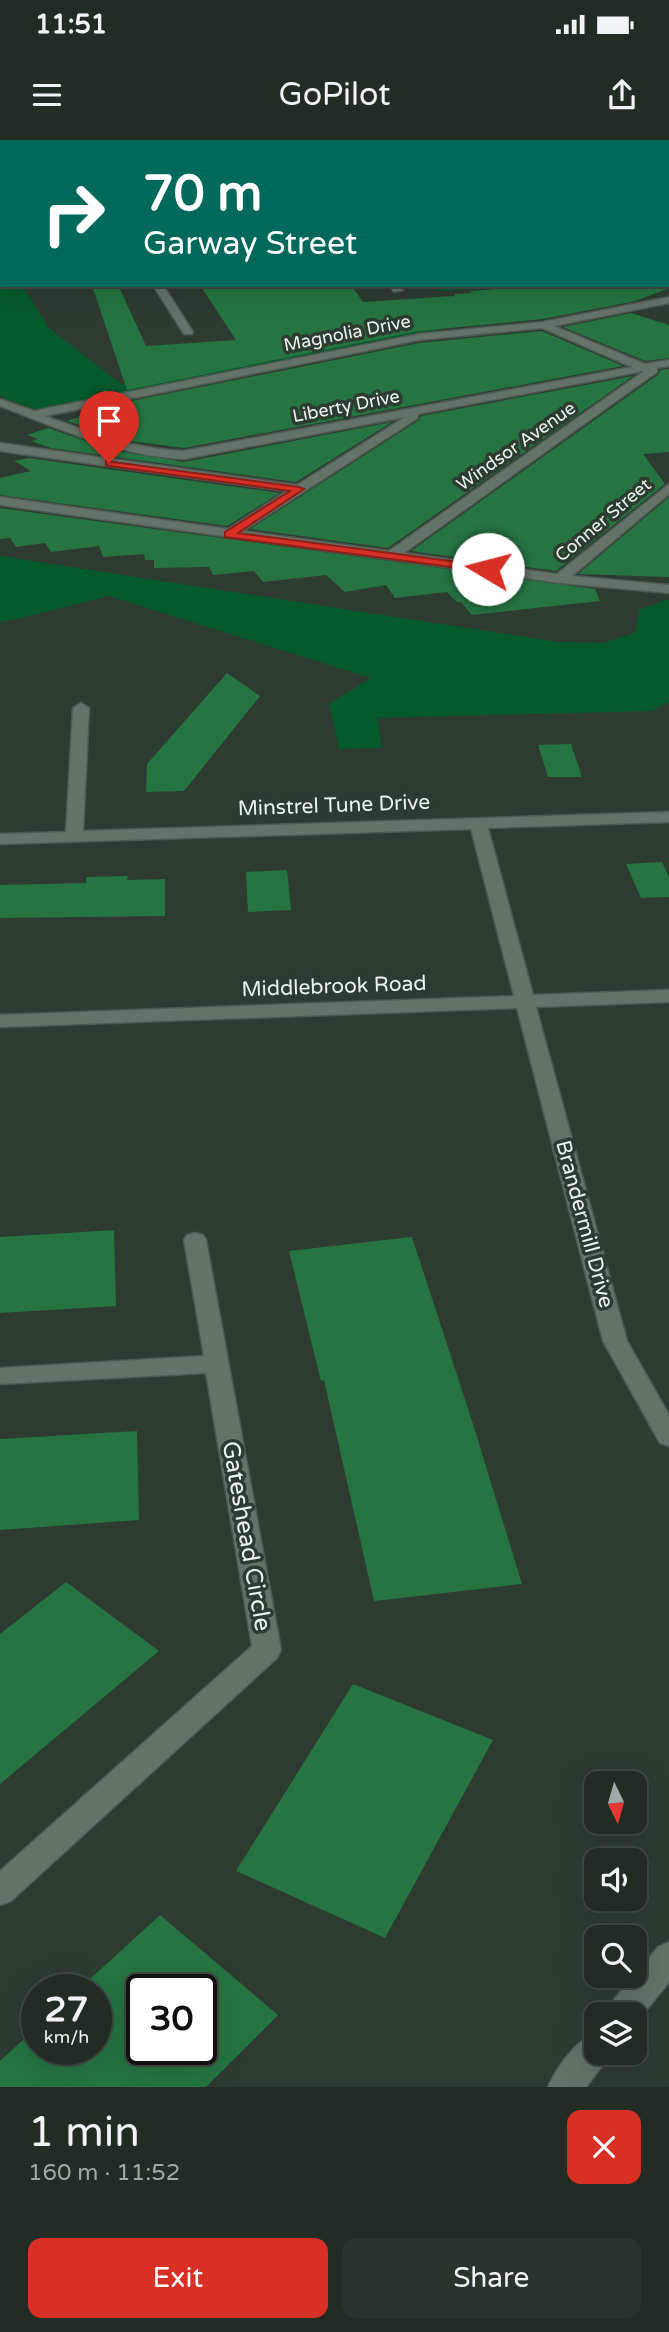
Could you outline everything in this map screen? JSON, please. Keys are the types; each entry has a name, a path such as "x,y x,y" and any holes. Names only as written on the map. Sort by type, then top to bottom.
{"street":[{"path":"159,287 188,332"},
{"name":"Magnolia Drive","path":"34,415 419,337 543,325 669,300"},
{"path":"543,325 644,368"},
{"name":"Liberty Drive","path":"0,402 126,447 173,455 195,454 665,364"},
{"name":"Windsor Avenue","path":"391,556 665,364"},
{"path":"229,534 425,409"},
{"path":"0,447 299,489"},
{"name":"Conner Street","path":"560,579 669,488"},
{"path":"0,501 560,579 669,589"},
{"path":"74,836 80,708"},
{"name":"Minstrel Tune Drive","path":"0,839 669,817"},
{"name":"Brandermill Drive","path":"478,824 615,1341 667,1429"},
{"name":"Middlebrook Road","path":"0,1021 669,996"},
{"path":"0,1376 217,1364 195,1240"},
{"name":"Gateshead Circle","path":"0,1891 267,1650 217,1364"},
{"path":"633,2002 669,1957"},
{"path":"565,2087 584,2064"}],"green space":[{"path":"0,287 23,287 49,328 122,385 312,347 503,300 491,288 440,291 437,287 590,287 456,326 36,410 0,396"},
{"path":"0,556 558,642 604,643 636,632 639,610 669,599 669,702 652,711 377,718 382,748 339,749 329,704 371,678 109,596 0,623"}],"building":[{"path":"93,287 119,287 146,346 236,340 201,287 352,287 363,302 455,296 454,294 496,287 669,287 636,301 543,319 419,331 127,390"},
{"path":"631,313 669,325 669,358 645,361 563,327"},
{"path":"542,331 623,366 184,448 131,441 67,421 121,403 419,343"},
{"path":"669,369 669,452 643,454 665,484 556,571 411,551 659,374 660,370"},
{"path":"633,376 388,548 250,529 419,420 421,416"},
{"path":"392,422 296,482 51,448 31,441 38,439 27,435 48,428 112,450 184,462"},
{"path":"29,458 280,493 227,526 0,495 0,478 31,471 14,461"},
{"path":"669,497 669,577 578,574"},
{"path":"0,508 595,589 600,601 472,615 461,602 457,602 447,592 395,598 386,585 345,592 326,575 263,582 254,571 213,575 209,567 154,568 154,560 145,560 144,554 103,557 99,546 51,552 45,543 16,547 10,538 0,539"},
{"path":"227,673 260,696 184,791 146,792 147,764"},
{"path":"571,744 582,777 548,777 538,745"},
{"path":"662,862 669,877 669,897 641,898 626,864"},
{"path":"287,870 291,910 248,912 246,872"},
{"path":"128,876 127,880 165,879 165,916 0,918 0,885 86,883 86,877"},
{"path":"114,1230 116,1306 0,1313 0,1237"},
{"path":"412,1237 522,1584 374,1601 324,1380 321,1381 289,1251"},
{"path":"137,1431 139,1520 0,1530 0,1439"},
{"path":"66,1582 159,1651 0,1784 0,1634"},
{"path":"353,1684 493,1740 385,1938 236,1871"},
{"path":"160,1915 278,2015 206,2087 0,2087 0,2061 21,2042 21,2065 112,2065 112,1974 95,1974"}],"route":[{"path":"109,463 299,489 229,534 488,569"}]}
